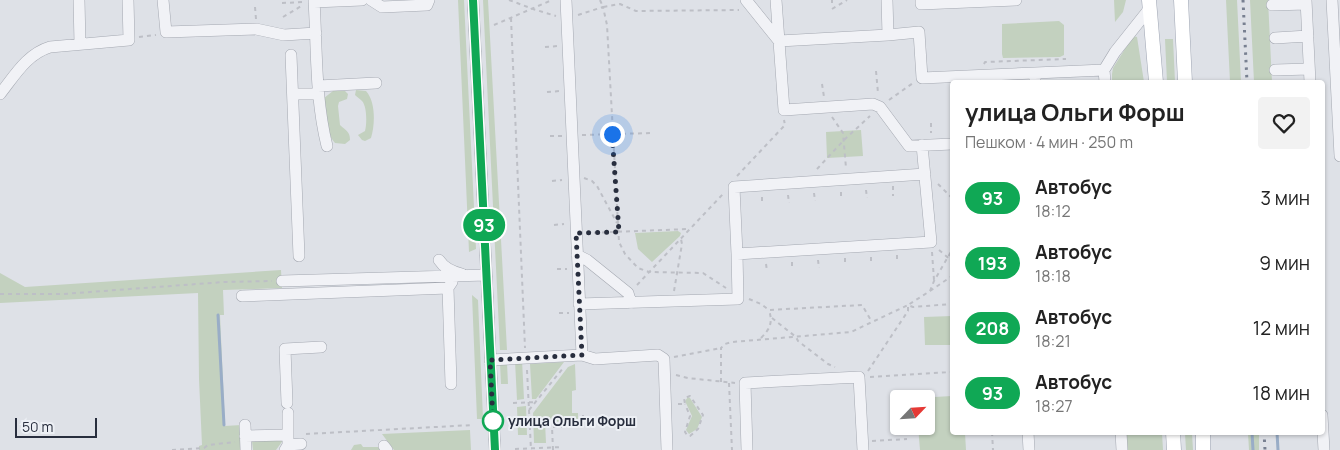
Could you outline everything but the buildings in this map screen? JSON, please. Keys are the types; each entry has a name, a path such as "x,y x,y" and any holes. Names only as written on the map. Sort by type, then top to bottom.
{"main road":[{"path":"1181,0 1185,80"},
{"path":"1149,4 1156,80"},
{"path":"1173,435 1174,450"},
{"path":"1202,435 1203,450"}],"street":[{"path":"79,0 80,44"},
{"path":"0,94 34,54 50,47 129,40 128,0"},
{"path":"164,0 166,32 256,29 284,35 316,34"},
{"path":"327,146 321,123 318,90 314,1 362,0"},
{"path":"371,0 382,7 427,5 429,0"},
{"path":"472,0 495,450"},
{"path":"566,0 582,355"},
{"path":"746,0 779,41"},
{"path":"776,0 784,110 873,104 880,107 909,146 950,144"},
{"path":"887,0 888,35"},
{"path":"921,0 921,4 1016,0"},
{"path":"1332,0 1340,156"},
{"path":"1272,5 1306,2 1310,80"},
{"path":"1105,80 1104,70 1149,4"},
{"path":"779,41 919,32 922,78 1035,78 1104,70"},
{"path":"1274,38 1308,36"},
{"path":"291,55 299,256"},
{"path":"1275,70 1309,69"},
{"path":"293,94 376,83"},
{"path":"737,254 931,242 922,145"},
{"path":"579,304 630,298 673,301 738,299 734,187 925,174"},
{"path":"577,255 587,260 630,298"},
{"path":"439,260 442,265 453,272 468,276"},
{"path":"282,281 486,275"},
{"path":"451,384 448,288 454,281 468,276"},
{"path":"242,296 448,288"},
{"path":"287,443 288,408 285,349 321,347"},
{"path":"490,360 582,355 595,359 658,355 664,359 667,450"},
{"path":"747,450 745,383 860,377 863,446"},
{"path":"246,450 245,431 287,443 301,444"},
{"path":"1028,435 1029,450"},
{"path":"1121,435 1122,450"},
{"path":"1323,435 1324,450"}],"path":[{"path":"509,0 567,18 620,4 636,11 754,10"},
{"path":"494,25 552,0"},
{"path":"600,0 607,25 620,242 631,261 638,268 649,272 703,273 714,279 738,299 751,299 761,304 769,310 772,318 771,326 760,339"},
{"path":"832,9 847,0"},
{"path":"283,18 307,2 284,2"},
{"path":"511,18 531,449"},
{"path":"129,36 150,36 166,32"},
{"path":"876,71 880,107"},
{"path":"818,169 844,140 880,107 909,85 922,78"},
{"path":"825,108 842,133 847,180"},
{"path":"630,298 649,272 721,195 734,187 736,176 785,125 784,110"},
{"path":"618,134 651,133"},
{"path":"574,179 586,178 597,186 618,226"},
{"path":"576,233 690,229"},
{"path":"673,301 682,244 681,238"},
{"path":"931,242 948,258"},
{"path":"931,242 934,281"},
{"path":"930,291 950,254"},
{"path":"664,359 721,348 725,344 732,342 851,332 908,304 950,277"},
{"path":"0,294 63,294 224,282 282,281"},
{"path":"908,304 913,307 950,304"},
{"path":"908,304 908,311 864,377 950,372"},
{"path":"769,310 862,305 872,322"},
{"path":"772,318 828,364 836,367"},
{"path":"721,348 721,382"},
{"path":"529,410 568,362 568,356"},
{"path":"664,372 688,378 745,383"},
{"path":"729,383 732,450"},
{"path":"690,396 703,415 698,429 690,436 685,432 690,416 685,404 684,398 690,396"},
{"path":"513,403 536,402"},
{"path":"665,404 685,404"},
{"path":"553,449 552,427 583,426 583,415"},
{"path":"287,443 473,425"},
{"path":"172,450 204,448 208,445 238,442 245,431"},
{"path":"992,435 993,450"},
{"path":"863,446 907,439"},
{"path":"515,449 562,448"}],"green space":[{"path":"458,0 464,0 476,249 469,252"},
{"path":"483,0 488,0 507,350 500,350"},
{"path":"1114,0 1126,0 1123,12 1115,22"},
{"path":"1226,0 1237,0 1241,80 1230,80"},
{"path":"1250,0 1268,0 1272,80 1254,80"},
{"path":"1059,21 1064,25 1064,55 1060,57 1003,58 1002,24"},
{"path":"1133,36 1137,37 1144,80 1112,80 1113,68"},
{"path":"1165,39 1173,39 1175,80 1167,80"},
{"path":"356,90 366,91 372,101 374,120 372,133 371,138 365,141 358,135 365,131 366,111 364,103 355,95"},
{"path":"333,91 345,91 348,94 347,99 339,102 338,106 340,125 347,131 350,137 350,140 345,144 335,143 329,133 324,98"},
{"path":"861,130 863,156 827,158 826,132"},
{"path":"678,231 681,233 680,236 652,262 638,249 635,233"},
{"path":"281,270 282,288 223,290 224,315 220,315 225,426 241,425 241,450 199,450 199,446 202,445 198,293 0,303 0,273 25,287"},
{"path":"472,295 478,300 483,419 477,419"},
{"path":"950,316 950,345 925,345 924,317"},
{"path":"522,360 524,399 517,400 515,361"},
{"path":"564,362 536,399 532,399 530,364"},
{"path":"500,363 507,363 508,384 501,384"},
{"path":"575,364 576,390 572,391 572,413 578,413 578,421 545,422 546,443 534,443 533,413 568,367"},
{"path":"950,396 950,435 965,435 966,450 920,450 919,435 935,435 935,397"},
{"path":"688,397 702,417 697,429 689,434 686,430 692,416 685,401"},
{"path":"526,406 527,435 518,435 517,407"},
{"path":"470,430 471,450 394,450 382,434"},
{"path":"1127,435 1162,435 1163,450 1127,450"},
{"path":"1185,435 1192,435 1193,450 1186,450"},
{"path":"1248,435 1259,435 1259,450 1249,450"},
{"path":"284,439 276,450 253,450 252,441"},
{"path":"361,444 363,447 378,447 382,450 351,450 354,445"}],"waterway":[{"path":"218,315 224,425"},
{"path":"1252,435 1253,450"},
{"path":"1277,435 1278,450"}],"railway":[{"path":"1243,0 1247,80"},
{"path":"1264,435 1265,450"}],"bus line":[{"name":"93","path":"473,0 495,450"}],"place":[{"name":"улица Ольги Форш","path":"493,421"}],"route":[{"path":"493,421 490,360 582,355 576,233 619,232 612,134"}]}
